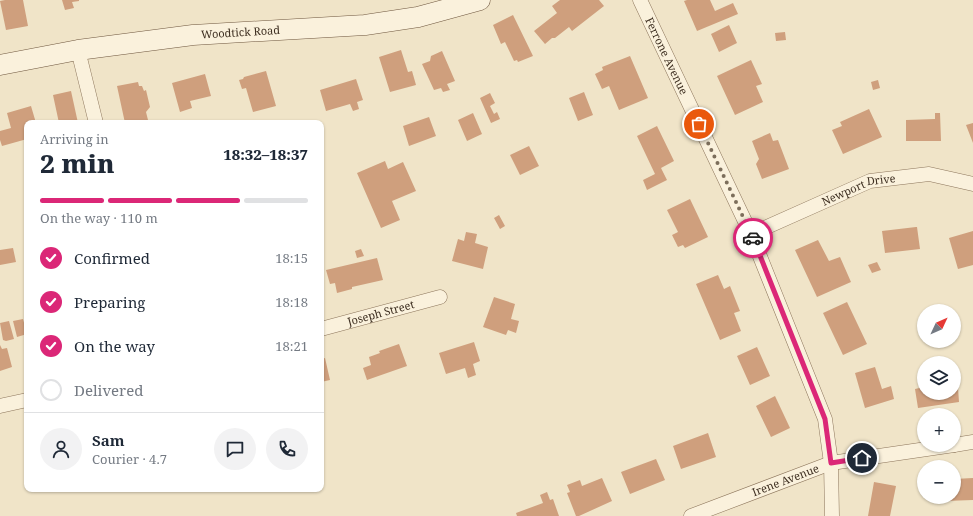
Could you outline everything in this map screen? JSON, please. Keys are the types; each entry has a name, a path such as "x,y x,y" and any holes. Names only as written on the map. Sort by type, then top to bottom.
{"main road":[{"name":"Woodtick Road","path":"0,65 78,50 193,35 365,25 418,17 480,0"}],"street":[{"name":"Ferrone Avenue","path":"640,0 751,234 825,419 831,463 832,516"},
{"path":"78,50 95,120"},
{"name":"Newport Drive","path":"751,234 870,181 929,174 973,184"},
{"name":"Joseph Street","path":"324,328 440,297"},
{"path":"0,406 24,401"},
{"name":"Irene Avenue","path":"961,444 973,442"},
{"name":"Irene Avenue","path":"691,516 831,463 917,450"}],"building":[{"path":"23,0 28,26 6,30 0,1"},
{"path":"62,0 79,1 72,2 74,8 65,10"},
{"path":"560,0 599,0 604,6 572,31 569,27 545,44 534,31 557,13 552,6"},
{"path":"710,0 715,11 733,3 738,14 697,31 684,1"},
{"path":"513,15 533,56 518,62 517,60 514,61 505,42 501,44 493,25"},
{"path":"729,25 737,43 719,52 711,34"},
{"path":"785,32 786,40 776,41 775,33"},
{"path":"401,50 408,72 412,71 416,85 390,92 379,57"},
{"path":"442,51 455,81 447,84 450,90 443,92 441,88 434,90 422,64 430,61 431,56"},
{"path":"630,56 648,98 619,110 609,86 602,89 595,74 603,70 602,67"},
{"path":"751,60 762,84 756,86 763,102 735,115 717,76"},
{"path":"266,71 276,106 253,112 246,88 242,89 239,80 243,79 244,77"},
{"path":"205,74 211,96 190,101 192,108 180,112 172,83"},
{"path":"356,79 363,100 357,102 359,109 353,111 350,104 326,111 320,90"},
{"path":"878,80 880,88 873,90 871,82"},
{"path":"138,82 139,86 142,86 144,91 146,90 150,107 146,112 148,120 124,120 117,86"},
{"path":"71,91 77,120 58,120 53,95"},
{"path":"584,92 593,115 578,121 569,98"},
{"path":"490,93 495,103 490,106 494,114 497,112 500,119 491,123 480,98"},
{"path":"31,106 35,120 24,120 24,140 2,146 0,131 11,128 7,113"},
{"path":"869,109 882,137 843,154 832,130 842,126 840,122"},
{"path":"473,113 482,134 467,141 458,120"},
{"path":"935,113 940,113 941,141 906,141 906,120 935,119"},
{"path":"429,117 436,136 409,146 403,126"},
{"path":"973,123 973,143 966,125"},
{"path":"657,126 674,161 661,168 667,180 647,190 643,180 655,174 637,136"},
{"path":"770,133 773,141 778,140 789,169 762,179 756,164 759,159 752,141"},
{"path":"529,146 539,166 520,175 510,155"},
{"path":"385,161 388,169 403,162 416,191 392,201 400,220 381,228 357,173"},
{"path":"690,199 708,237 685,248 683,245 678,247 672,235 678,232 667,210"},
{"path":"499,215 505,226 500,229 494,218"},
{"path":"917,227 920,249 885,253 882,231"},
{"path":"973,231 973,265 958,269 949,238"},
{"path":"466,232 477,234 475,243 488,247 483,269 452,261 458,239 464,241"},
{"path":"818,240 829,261 840,257 851,282 817,297 795,250"},
{"path":"13,248 16,262 0,265 0,250"},
{"path":"361,249 364,256 357,258 355,251"},
{"path":"377,258 383,280 352,287 352,289 337,293 335,283 330,284 326,270"},
{"path":"877,262 881,270 872,273 868,265"},
{"path":"718,275 724,289 730,286 740,311 734,313 741,331 720,340 696,284"},
{"path":"494,297 515,304 511,319 519,321 516,333 508,330 506,335 483,327"},
{"path":"847,302 867,344 843,355 823,313"},
{"path":"23,319 24,335 17,337 13,321"},
{"path":"9,321 14,339 6,341 3,340 0,323"},
{"path":"474,342 480,361 473,364 476,375 468,378 465,368 446,374 439,353"},
{"path":"399,344 407,366 367,380 363,368 371,365 369,357 380,353 379,351"},
{"path":"0,345 2,349 7,348 12,367 0,371"},
{"path":"757,347 770,376 750,385 737,356"},
{"path":"324,358 330,380 324,381"},
{"path":"875,367 882,389 891,386 894,399 865,408 855,373"},
{"path":"915,389 917,389 917,400 959,400 959,402 918,408"},
{"path":"775,396 790,428 771,437 756,406"},
{"path":"708,433 716,457 681,469 673,446"},
{"path":"656,459 665,480 630,494 621,472"},
{"path":"602,478 612,501 576,516 567,493 570,492 567,485 580,480 582,486"},
{"path":"973,478 973,500 961,500 961,479"},
{"path":"874,482 896,486 890,516 868,516"},
{"path":"547,492 550,500 553,499 559,516 517,516 516,513 543,503 540,495"}],"way so far":[{"path":"699,124 753,238"}],"route":[{"path":"753,238 825,419 831,463 862,458"}]}
